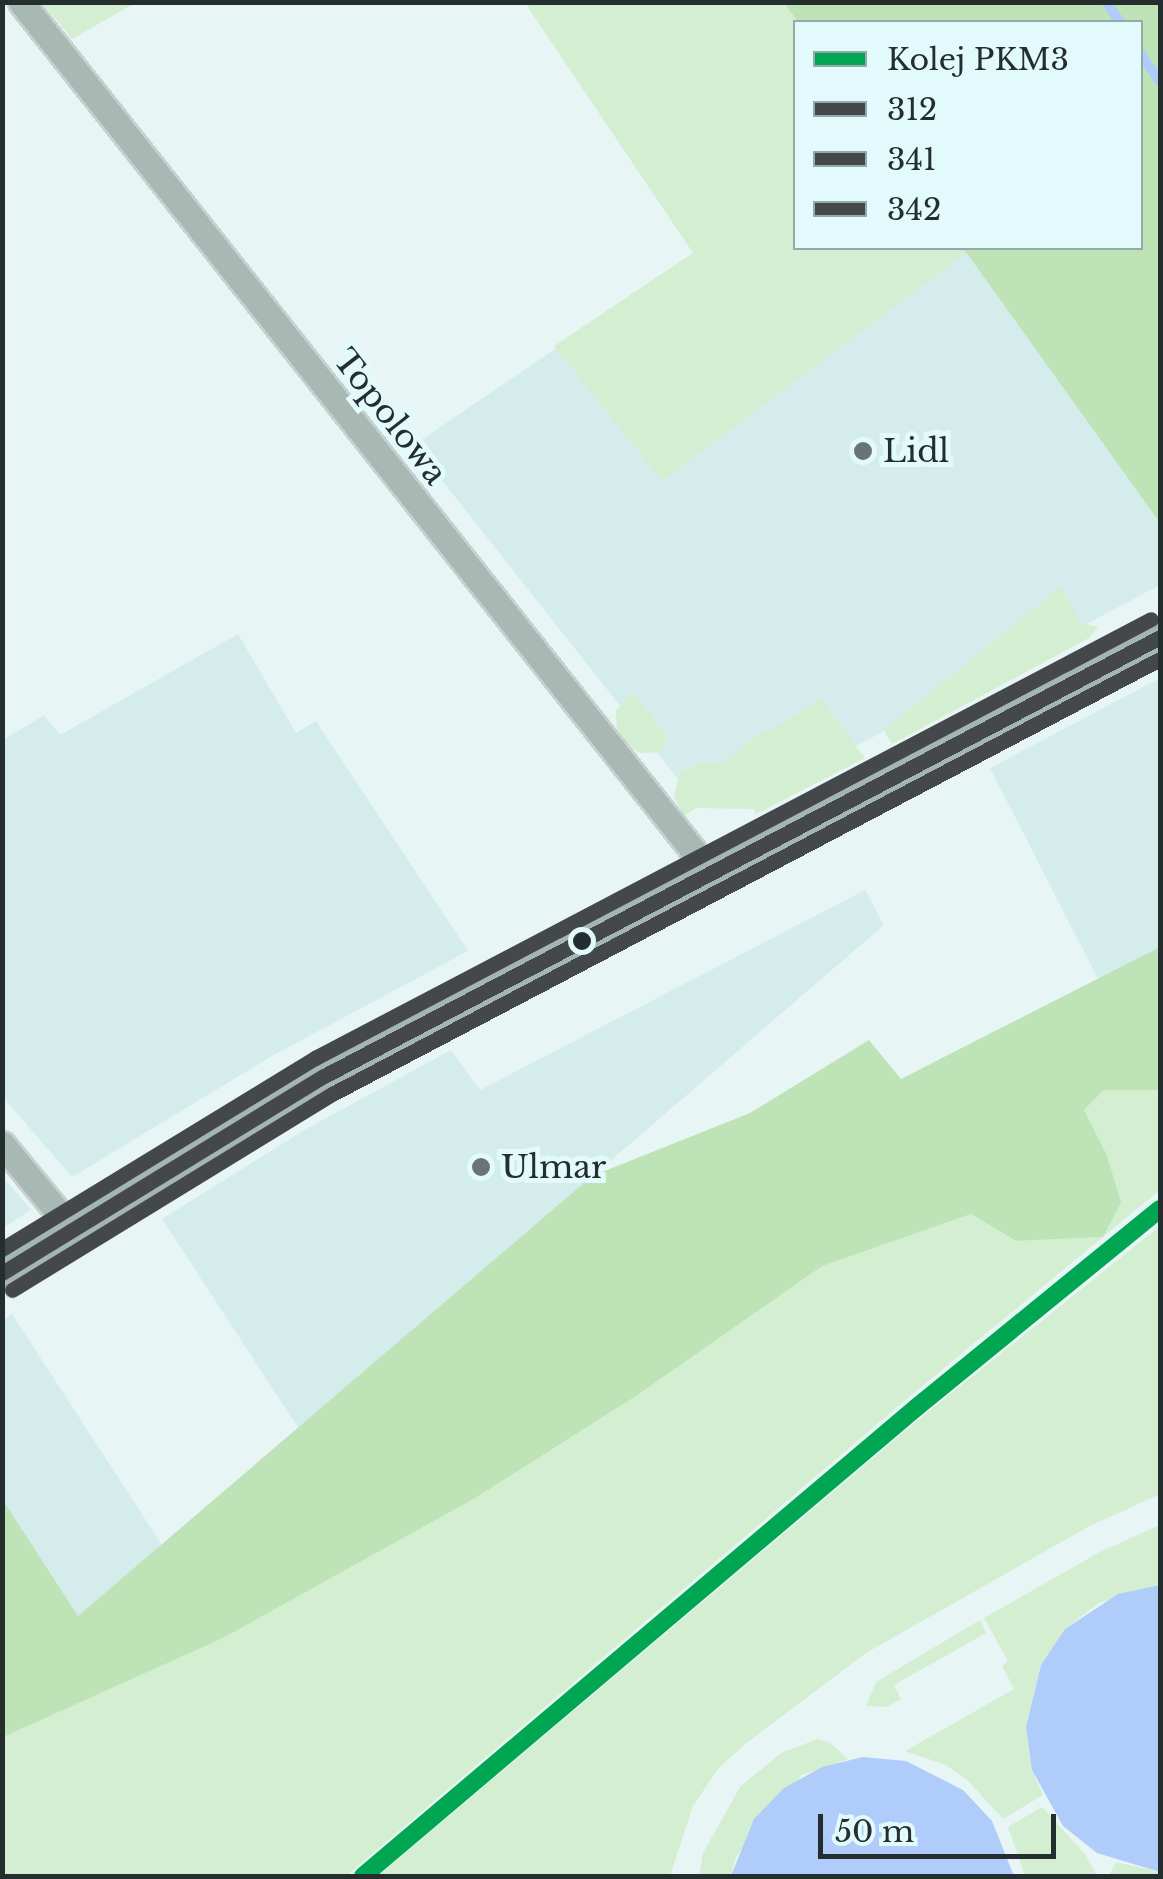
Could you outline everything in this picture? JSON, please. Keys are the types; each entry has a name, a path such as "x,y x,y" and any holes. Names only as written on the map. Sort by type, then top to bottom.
{"main road":[{"path":"2,1273 324,1076 1160,637"}],"street":[{"name":"Topolowa","path":"20,2 710,872"},
{"path":"2,1144 71,1228"}],"shaded area":[{"path":"793,248 964,250 1160,523 1160,585 858,745 681,783 414,445 694,254"},
{"path":"238,634 296,733 316,721 468,951 272,1056 72,1177 3,1097 3,740 44,715 60,735"},
{"path":"1160,678 1160,947 1098,979 990,768"},
{"path":"865,890 884,925 299,1429 162,1219 306,1129 451,1050 480,1090"},
{"path":"3,1177 31,1210 2,1228"},
{"path":"12,1314 162,1545 78,1616 3,1500 3,1320"}],"green space":[{"path":"42,3 135,3 72,39"},
{"path":"525,3 784,3 797,20 793,20 793,250 967,252 662,481 554,346 693,253"},
{"path":"784,3 1160,3 1160,523 964,250 1143,250 1143,20 797,20"},
{"path":"1061,587 1081,623 1098,627 1089,638 892,744 884,730"},
{"path":"632,693 667,735 661,752 641,753 629,747 617,731 616,711"},
{"path":"821,699 865,758 756,814 754,809 696,808 684,816 674,797 680,773 699,763 723,763 764,730 767,733"},
{"path":"1160,947 1160,1090 1104,1090 1084,1110 1106,1153 1121,1202 1103,1237 1016,1241 971,1214 822,1266 636,1396 477,1497 223,1638 3,1737 3,1500 78,1616 592,1176 750,1113 869,1040 901,1079"},
{"path":"1104,1090 1160,1090 1160,1190 1103,1237 1106,1153 1084,1110"},
{"path":"971,1214 1016,1241 1103,1237 346,1876 3,1876 2,1737 223,1638 477,1497 636,1396 821,1266"},
{"path":"1160,1226 1160,1494 1088,1527 866,1653 745,1744 718,1769 693,1806 670,1876 378,1876 923,1416"},
{"path":"1160,1525 1160,1585 1099,1603 1065,1629 1041,1665 1026,1727 1032,1770 1043,1795 1003,1819 968,1781 946,1765 905,1751 1014,1689 1002,1666 1008,1661 984,1618 1100,1552"},
{"path":"980,1620 986,1633 894,1685 901,1699 887,1707 866,1706 876,1682"},
{"path":"818,1739 829,1742 848,1759 802,1775 736,1857 731,1876 699,1876 703,1853 740,1787 781,1753"},
{"path":"1042,1807 1085,1854 1097,1876 1025,1876 1008,1827"},
{"path":"1116,1862 1160,1872 1160,1876 1109,1876"}],"water":[{"path":"1160,1585 1160,1872 1097,1853 1063,1826 1032,1770 1026,1727 1041,1665 1065,1629 1118,1594"},
{"path":"863,1757 906,1761 963,1790 992,1821 1014,1876 731,1876 754,1819 784,1788 822,1767"}],"waterway":[{"path":"1106,2 1119,20"},
{"path":"1143,57 1160,82"}],"rail line":[{"name":"PKM3","path":"363,1876 917,1407 1160,1209"}],"transit line":[{"name":"342","path":"2,1249 315,1058 1151,619"},
{"name":"312","path":"2,1273 324,1076 1160,637"},
{"name":"341","path":"12,1290 334,1093 1160,659"}],"place":[{"name":"Lidl","path":"863,451"},
{"name":"Ulmar","path":"481,1167"}]}
